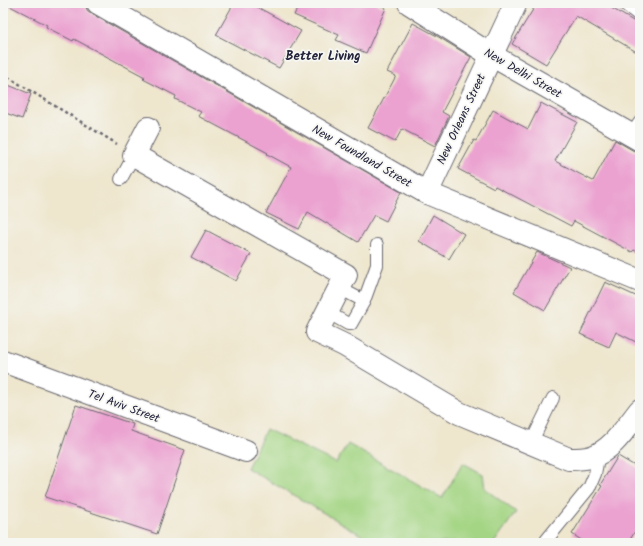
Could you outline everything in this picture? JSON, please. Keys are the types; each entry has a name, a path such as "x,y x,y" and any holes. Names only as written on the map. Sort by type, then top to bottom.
{"street":[{"name":"New Foundland Street","path":"98,3 427,193 640,281"},
{"name":"New Delhi Street","path":"409,3 491,55 637,132"},
{"name":"New Orleans Street","path":"427,193 516,3"},
{"path":"148,128 134,155 346,275 338,288 317,332 344,345 460,413 569,459 592,457 599,453 613,443 640,410"},
{"name":"Tel Aviv Street","path":"3,361 246,451"}],"lane":[{"path":"623,3 640,16"},
{"path":"121,178 134,155"},
{"path":"327,312 348,324 351,324 364,301 377,265 377,245"},
{"path":"338,288 364,301"},
{"path":"531,443 553,398"},
{"path":"544,543 589,488 595,474 599,453"}],"path":[{"path":"3,74 134,155"}],"green space":[{"path":"266,429 336,463 348,444 442,498 463,463 483,474 485,489 516,512 494,543 375,543 247,468"}],"building":[{"path":"4,3 85,3 87,10 92,14 401,192 386,221 374,215 358,242 308,212 299,229 266,213 291,167 267,154 268,153 198,116 201,112 175,99 176,96 143,79 145,77 74,39 73,41 46,27 47,25"},
{"path":"234,3 250,3 301,31 279,68 216,35"},
{"path":"300,3 376,3 386,8 366,53 336,40 339,35 294,15"},
{"path":"537,3 603,3 640,25 640,54 576,16 546,64 512,44"},
{"path":"413,23 471,57 442,112 449,116 435,146 402,129 395,142 368,128 396,76 387,72"},
{"path":"3,83 31,94 22,119 3,112"},
{"path":"541,103 577,122 555,161 593,181 615,140 634,151 640,152 640,253 634,250 632,252 574,221 571,226 495,186 494,188 458,169 493,110 528,129"},
{"path":"433,215 464,234 449,259 419,241"},
{"path":"206,230 251,254 236,281 191,257"},
{"path":"537,252 570,267 545,310 514,292"},
{"path":"605,282 640,298 640,344 616,332 609,347 580,334"},
{"path":"76,405 133,424 131,431 185,450 157,534 45,497"},
{"path":"618,456 640,469 640,523 628,543 586,543 572,534 602,486 600,485"}],"district":[{"name":"Better Living","path":"323,55"}]}
